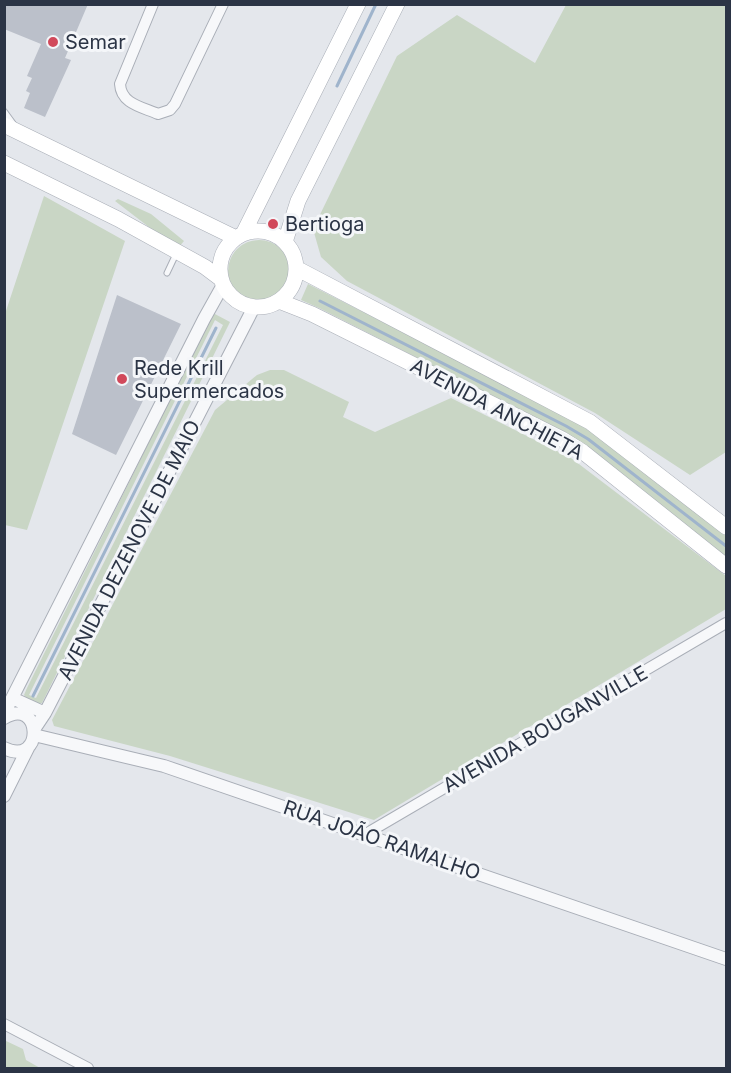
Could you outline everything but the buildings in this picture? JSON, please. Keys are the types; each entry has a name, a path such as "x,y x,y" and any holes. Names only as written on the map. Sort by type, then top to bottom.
{"main road":[{"path":"222,282 220,267 222,256 228,246 239,236 358,4"},
{"path":"285,242 298,201 397,4"},
{"path":"4,125 239,236 251,232 269,233 285,242 294,259 296,268 294,281 279,301 267,306 254,307 236,300 222,282 177,253 118,219 4,163"},
{"name":"AVENIDA ANCHIETA","path":"296,268 590,422 726,527"},
{"name":"AVENIDA ANCHIETA","path":"279,301 312,314 562,439 583,452 726,566"}],"street":[{"path":"153,4 120,84 120,92 125,99 158,114 170,110 175,104 223,4"},
{"name":"AVENIDA DEZENOVE DE MAIO","path":"4,716 222,282"},
{"name":"AVENIDA DEZENOVE DE MAIO","path":"4,796 254,307"},
{"name":"AVENIDA BOUGANVILLE","path":"364,835 726,623"},
{"path":"12,698 45,713"},
{"path":"4,716 21,714 27,717 33,736 17,752 4,748"},
{"name":"RUA JOÃO RAMALHO","path":"33,736 165,766 726,959"},
{"path":"4,1024 88,1068"}],"lane":[{"path":"4,111 20,132"},
{"path":"167,273 177,253"}],"green space":[{"path":"566,5 726,5 726,452 690,475 595,413 347,281 321,257 313,229 397,56 457,15 535,63"},
{"path":"44,196 125,241 27,530 5,525 5,314"},
{"path":"118,199 151,214 184,241 179,247 158,234 115,201"},
{"path":"259,240 276,245 281,249 285,254 290,271 285,288 281,293 276,297 259,302 242,297 237,293 233,288 228,271 233,254 237,249 242,245"},
{"path":"308,284 560,412 601,438 726,536 726,557 557,429 301,300"},
{"path":"213,313 230,322 42,703 37,704 24,695","holes":["215,320 223,325 36,698 29,695"]},
{"path":"270,370 284,370 349,402 343,417 375,432 451,398 571,458 726,576 726,609 374,820 170,756 54,726 52,720 215,410 257,375"},
{"path":"4,1040 23,1049 26,1060 40,1068 5,1068"}],"waterway":[{"path":"337,86 376,4"},
{"path":"320,301 588,439 726,546"},
{"path":"33,696 216,328"}],"place":[{"name":"Semar","path":"53,42"},
{"name":"Bertioga","path":"273,224"},
{"name":"Rede Krill Supermercados","path":"122,379"}]}
